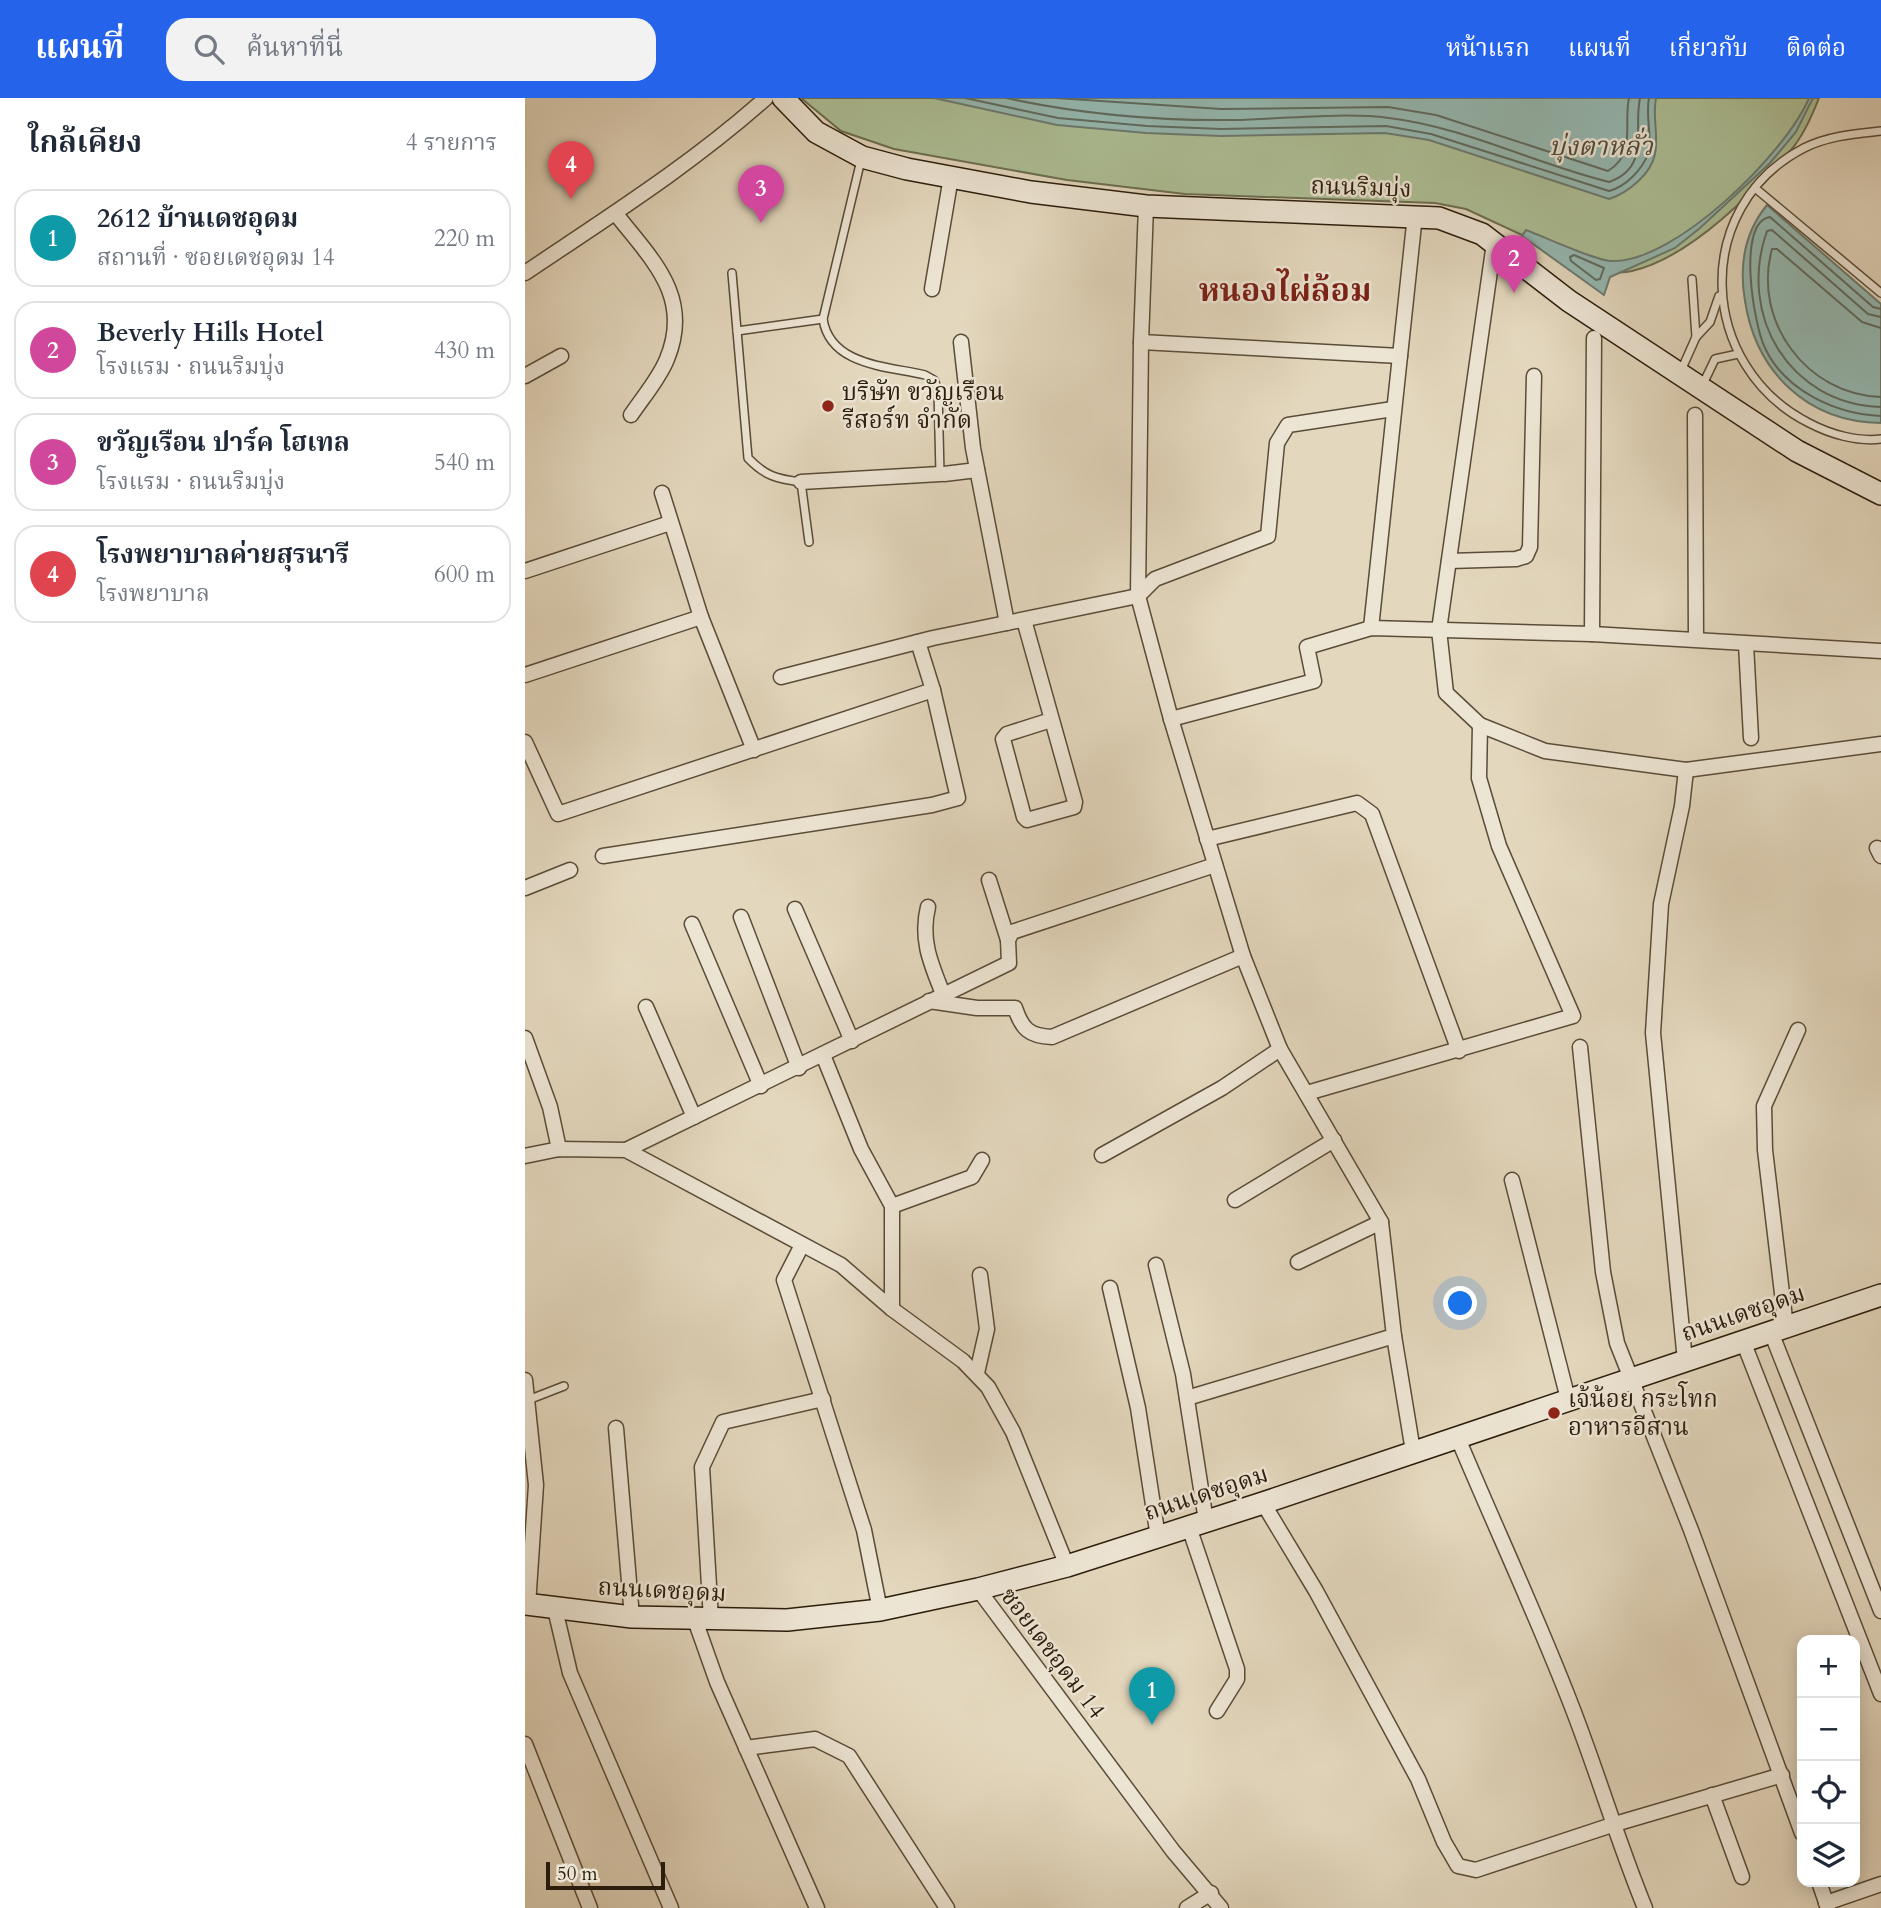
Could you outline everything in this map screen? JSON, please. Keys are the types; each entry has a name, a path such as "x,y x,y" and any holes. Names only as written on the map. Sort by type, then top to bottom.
{"main road":[{"name":"ถนนริมบุ่ง","path":"783,98 816,132 862,157 1031,192 1146,206 1439,218 1482,234 1569,301 1797,451 1881,495"},
{"name":"ถนนเดชอุดม","path":"527,1604 632,1617 787,1620 880,1610 978,1590 1067,1566 1263,1503 1881,1294"}],"street":[{"path":"525,273 616,214 725,135 765,98"},
{"path":"932,289 951,177"},
{"path":"1146,206 1140,342 1138,596 1171,719 1243,956 1280,1049 1381,1222 1394,1336 1413,1451"},
{"path":"616,214 664,276 673,295 673,326 667,359 631,415"},
{"path":"1371,628 1415,215"},
{"path":"1494,243 1439,630 1446,693 1480,725 1545,751 1686,770 1881,744"},
{"path":"1592,634 1594,338"},
{"path":"961,342 977,470 1007,623"},
{"path":"1140,342 1400,356"},
{"path":"525,376 561,356"},
{"path":"1449,561 1515,559 1526,556 1530,547 1534,376"},
{"path":"781,677 918,642 1138,596 1155,579 1268,536 1277,443 1288,425 1393,410"},
{"path":"1695,415 1696,639"},
{"path":"801,482 977,470"},
{"path":"662,493 701,617 754,750"},
{"path":"525,571 670,523"},
{"path":"525,675 701,617"},
{"path":"1024,620 1075,802 1070,808 1027,820 1020,805 1003,739 1007,734 1051,720"},
{"path":"1171,719 1314,681 1307,647 1371,628 1592,634 1881,650"},
{"path":"603,856 932,805 958,798 933,690 918,642"},
{"path":"1746,644 1751,737"},
{"path":"525,742 558,814 933,690"},
{"path":"1307,1093 1573,1016 1499,846 1479,778 1480,725"},
{"path":"1685,1361 1653,1032 1661,904 1682,806 1686,770"},
{"path":"1207,839 1357,803 1372,814 1459,1051"},
{"path":"1009,940 1012,932 1215,865"},
{"path":"525,888 570,870"},
{"path":"525,1156 559,1149 626,1150 799,1068 1009,963 1009,940 989,880"},
{"path":"928,907 924,923 926,950 936,998"},
{"path":"795,909 852,1041"},
{"path":"741,917 799,1068"},
{"path":"692,924 761,1086"},
{"path":"936,998 977,1008 1015,1008 1022,1027 1036,1036 1052,1037 1243,956"},
{"path":"646,1007 694,1117"},
{"path":"1798,1030 1764,1106 1779,1329 1881,1611"},
{"path":"525,1038 551,1107 559,1149"},
{"path":"1580,1047 1603,1272 1616,1343 1691,1530 1799,1824"},
{"path":"1102,1155 1221,1088 1280,1049"},
{"path":"823,1055 861,1149 892,1206 893,1309"},
{"path":"1235,1200 1334,1140"},
{"path":"626,1150 841,1265 893,1309 977,1373 1013,1432 1067,1566"},
{"path":"892,1206 972,1177 982,1160"},
{"path":"1513,1180 1568,1399"},
{"path":"1298,1262 1381,1222"},
{"path":"802,1245 784,1280 864,1530 880,1610"},
{"path":"1156,1265 1187,1398 1197,1524 1237,1669 1237,1679 1217,1711"},
{"path":"977,1373 987,1329 981,1275"},
{"path":"1110,1288 1138,1408 1158,1537"},
{"path":"1187,1398 1394,1336"},
{"path":"1743,1341 1881,1694"},
{"path":"525,1380 536,1485 527,1604"},
{"path":"817,1908 717,1682 703,1620 702,1467 723,1422 823,1399"},
{"path":"616,1428 632,1617"},
{"path":"1457,1437 1572,1705 1615,1824 1619,1846 1645,1908"},
{"path":"1263,1503 1316,1591 1417,1779 1444,1842 1458,1866 1476,1870 1615,1824 1782,1774"},
{"name":"ซอยเดชอุดม 14","path":"978,1590 1173,1851 1221,1908"},
{"path":"555,1609 570,1673 671,1908"},
{"path":"746,1748 815,1739 849,1756 947,1908"},
{"path":"525,1744 590,1908"},
{"path":"1712,1795 1742,1877"},
{"path":"1821,1887 1827,1905 1881,1884"},
{"path":"1187,1908 1211,1893"}],"lane":[{"path":"1881,131 1833,137 1803,148 1777,166 1755,188 1743,205 1725,251 1722,301 1738,354 1763,391 1786,411 1826,432 1881,439"},
{"path":"862,157 823,319 825,331 835,346 848,357 925,375 934,380 938,390 942,474"},
{"path":"1755,188 1881,293"},
{"path":"1680,374 1696,337 1714,315 1724,265"},
{"path":"732,273 748,458 762,473 776,479 801,482 809,542"},
{"path":"1692,279 1696,337"},
{"path":"737,331 823,319"},
{"path":"1701,387 1715,359 1738,354"},
{"path":"527,1400 563,1386"}],"green space":[{"path":"801,98 1819,98 1804,132 1791,150 1719,222 1676,253 1654,264 1632,271 1609,272 1595,269 1466,209 1435,203 1185,194 1067,180 894,149 841,131"}],"water":[{"name":"บุ่งตาหลั่ว","path":"934,98 1656,98 1656,147 1653,161 1644,175 1624,192 1609,199 1429,140 1385,133 1221,136 1146,133 1057,125"},
{"path":"1809,98 1813,98 1796,132 1770,163 1675,248 1610,277 1604,295 1522,236 1526,230 1583,253 1612,261 1638,257 1666,244 1696,225 1753,174 1797,121"},
{"path":"1767,205 1881,304 1881,423 1830,414 1808,403 1773,371 1760,350 1745,301 1743,263 1748,238"}],"place":[{"name":"โรงพยาบาลค่ายสุรนารี","path":"571,199"},
{"name":"ขวัญเรือน ปาร์ค โฮเทล","path":"761,223"},
{"name":"Beverly Hills Hotel","path":"1514,293"},
{"name":"บริษัท ขวัญเรือน รีสอร์ท จำกัด","path":"828,406"},
{"name":"เจ้น้อย กระโทก อาหารอีสาน","path":"1554,1413"},
{"name":"2612 บ้านเดชอุดม","path":"1152,1725"}],"district":[{"name":"หนองไผ่ล้อม","path":"1285,290"}]}
